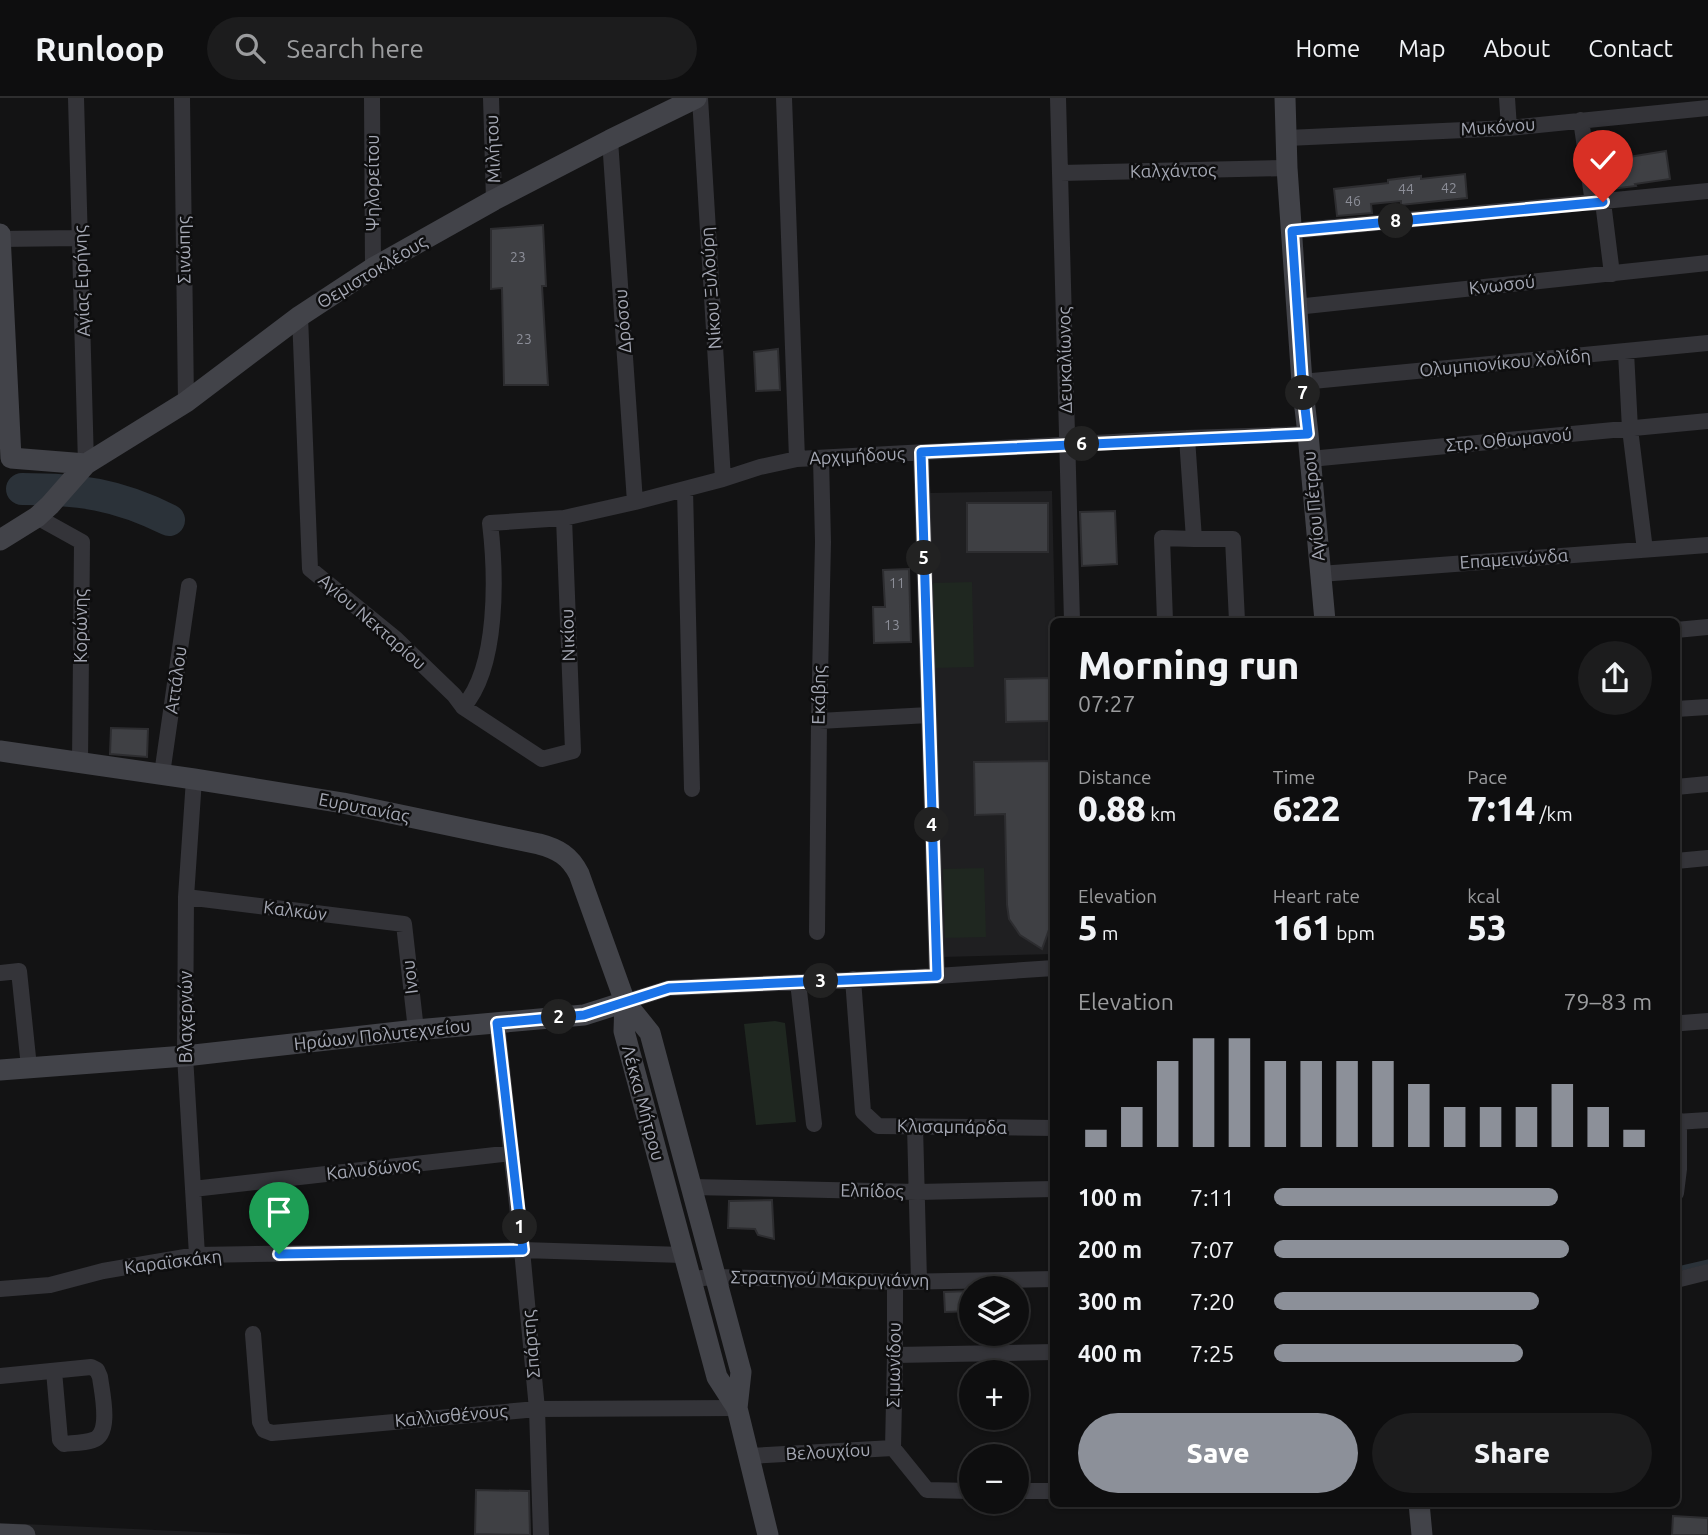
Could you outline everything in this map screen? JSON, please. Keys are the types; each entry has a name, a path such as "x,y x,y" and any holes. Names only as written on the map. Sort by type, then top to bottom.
{"street":[{"name":"Αγίας Ειρήνης","path":"76,98 86,464"},
{"name":"Σινώπης","path":"182,98 186,402"},
{"name":"Ψηλορείτου","path":"372,98 373,268"},
{"name":"Μιλήτου","path":"491,98 494,200"},
{"name":"Θεμιστοκλέους","path":"0,540 44,511 86,464 186,402 300,316 373,268 494,200 698,98"},
{"name":"Νίκου Ξυλούρη","path":"698,98 723,479"},
{"path":"784,98 797,459"},
{"name":"Δευκαλίωνος","path":"1058,98 1072,618"},
{"name":"Αγίου Πέτρου","path":"1285,98 1296,307 1325,618"},
{"path":"1507,98 1509,128"},
{"name":"Μυκόνου","path":"1287,138 1509,128 1708,108"},
{"path":"1581,121 1612,274"},
{"name":"Δρόσου","path":"610,140 635,502"},
{"name":"Καλχάντος","path":"1060,173 1287,168"},
{"path":"1292,231 1708,191"},
{"path":"0,234 5,457 86,464"},
{"path":"0,239 80,238"},
{"name":"Κνωσού","path":"1296,307 1708,264"},
{"name":"Αγίου Νεκταρίου","path":"300,316 310,569 396,639 463,707 542,759 573,751"},
{"name":"Ολυμπιονίκου Χολίδη","path":"1302,382 1708,343"},
{"path":"1626,352 1630,429 1645,550"},
{"name":"Στρ. Οθωμανού","path":"1310,460 1708,421"},
{"name":"Αρχιμήδους","path":"463,707 480,677 492,625 494,576 489,523 564,518 797,459 1308,434"},
{"path":"1187,438 1194,539"},
{"path":"921,452 937,976"},
{"name":"Εκάβης","path":"817,932 818,720 823,542 821,458"},
{"path":"685,489 692,789"},
{"name":"Κορώνης","path":"44,511 82,542 80,762"},
{"name":"Νικίου","path":"564,518 573,751"},
{"path":"1165,618 1162,538 1233,539 1237,618"},
{"name":"Επαμεινώνδα","path":"1320,573 1708,545"},
{"name":"Αττάλου","path":"162,774 190,586"},
{"path":"1680,630 1708,627"},
{"path":"1680,709 1708,707"},
{"path":"818,720 929,715"},
{"name":"Ευρυτανίας","path":"0,751 360,806 539,844 561,852 579,874 625,1002"},
{"name":"Βλαχερνών","path":"194,779 186,897 186,1056 198,1255"},
{"path":"1680,787 1708,785"},
{"path":"1680,860 1708,858"},
{"name":"Καλκών","path":"186,897 404,924"},
{"name":"Ινου","path":"404,924 416,1030"},
{"name":"Ηρώων Πολυτεχνείου","path":"0,1070 186,1056 416,1030 584,1015 669,988 1050,968"},
{"path":"0,973 19,971 29,1067"},
{"name":"Κλισαμπάρδα","path":"853,979 863,1112 878,1126 1050,1128"},
{"path":"798,982 814,1124"},
{"name":"Λέκκα Μήτρου","path":"625,1002 650,1033 741,1372 737,1408"},
{"name":"Λέκκα Μήτρου","path":"625,1002 624,1031 683,1255 717,1377 737,1408 768,1535"},
{"path":"1682,1023 1708,1021"},
{"name":"Σπάρτης","path":"497,1023 523,1250 537,1409 541,1535"},
{"path":"1680,1121 1708,1120"},
{"path":"915,1126 919,1281"},
{"name":"Καλυδώνος","path":"193,1189 512,1153"},
{"name":"Ελπίδος","path":"691,1187 918,1192 1050,1189"},
{"name":"Καραϊσκάκη","path":"0,1289 50,1285 103,1271 198,1255 523,1250 683,1255"},
{"path":"1680,1278 1708,1272"},
{"name":"Στρατηγού Μακρυγιάννη","path":"690,1279 716,1277 895,1282 1050,1279"},
{"name":"Σιμωνίδου","path":"893,1448 895,1282"},
{"name":"Καλλισθένους","path":"253,1334 260,1422 264,1430 272,1433 537,1409 737,1408"},
{"path":"895,1355 1050,1352"},
{"path":"0,1376 91,1367 97,1370 105,1424 102,1433 95,1440 64,1444 61,1440 54,1371"},
{"name":"Βελουχίου","path":"749,1456 893,1448 928,1490 959,1491"},
{"path":"1029,1491 1050,1491"},
{"path":"1419,1507 1422,1535"},
{"path":"0,1534 25,1535"}],"shaded area":[{"path":"1052,491 1055,618 1050,618 1050,954 941,957 930,493"},
{"path":"972,582 974,667 935,668 933,583"},
{"path":"984,868 986,937 945,938 943,869"},
{"path":"775,1021 785,1023 796,1122 756,1125 744,1024"},
{"path":"0,1523 269,1535 0,1535"}],"building":[{"path":"1666,151 1670,179 1602,190 1598,162"},
{"path":"1465,174 1467,198 1401,205 1401,201 1371,204 1372,213 1337,216 1334,189 1421,176 1421,179"},
{"path":"543,225 546,286 542,286 548,385 504,385 502,288 491,289 491,229"},
{"path":"778,349 780,390 756,391 754,352"},
{"path":"967,503 1048,503 1048,552 967,552"},
{"path":"1115,511 1117,564 1082,566 1080,512"},
{"path":"909,569 911,642 874,643 873,607 885,607 883,570"},
{"path":"1050,678 1050,721 1006,722 1005,679"},
{"path":"111,728 148,729 147,757 110,754"},
{"path":"1050,761 1050,927 1042,949 1020,935 1009,919 1005,814 975,815 974,762"},
{"path":"772,1200 774,1239 758,1235 755,1229 728,1228 729,1201"},
{"path":"959,1291 959,1311 945,1312 944,1292"},
{"path":"476,1490 529,1491 530,1535 475,1534"},
{"path":"1673,1516 1708,1518 1708,1535 1672,1535"}],"waterway":[{"path":"22,489 62,490 97,495 132,504 169,520"},
{"path":"1682,1268 1708,1262"}],"route":[{"path":"279,1254 523,1250 497,1023 584,1015 669,988 937,976 921,452 1308,434 1292,231 1603,202"}]}
